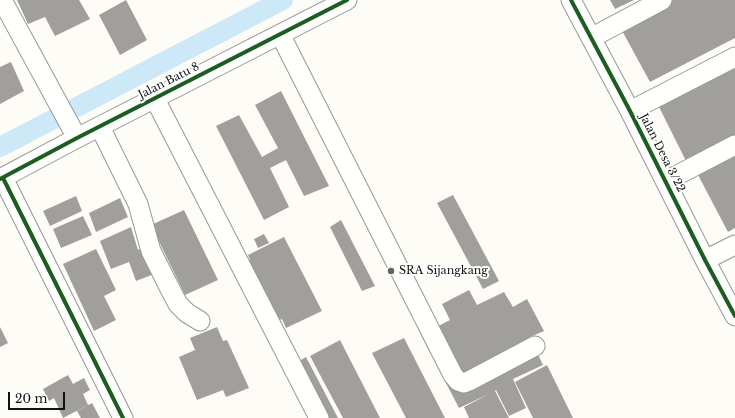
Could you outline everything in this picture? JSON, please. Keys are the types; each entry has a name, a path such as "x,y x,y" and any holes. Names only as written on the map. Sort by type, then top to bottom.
{"street":[{"path":"2,0 74,133"},
{"name":"Jalan Batu 8","path":"2,178 74,133 100,127 346,0"},
{"name":"Jalan Desa 3/22","path":"571,0 666,180 705,260 735,316"},
{"path":"591,38 662,0"},
{"path":"280,34 453,375 458,381 464,383 535,346"},
{"path":"630,111 735,57"},
{"path":"155,99 319,418"},
{"path":"100,127 138,204 151,251 169,287 178,304 187,313 200,321"},
{"path":"666,180 735,145"},
{"path":"2,178 123,418"},
{"path":"705,260 735,245"}],"building":[{"path":"17,0 79,0 90,19 55,36 45,17 28,24"},
{"path":"126,0 147,40 120,55 99,15"},
{"path":"610,0 634,0 615,9"},
{"path":"672,0 735,0 735,38 650,82 620,27"},
{"path":"11,62 24,91 0,104 0,67"},
{"path":"735,68 735,139 687,163 659,107"},
{"path":"281,91 329,186 304,196 286,160 270,168 289,207 264,220 216,126 239,115 262,157 278,148 255,105"},
{"path":"735,154 735,228 728,232 697,173"},
{"path":"453,195 499,281 483,289 437,203"},
{"path":"76,196 82,211 50,226 43,211"},
{"path":"120,198 128,217 96,232 89,213"},
{"path":"184,210 218,280 185,295 151,225"},
{"path":"83,216 92,235 61,248 53,229"},
{"path":"341,220 375,286 362,291 330,227"},
{"path":"131,227 138,250 143,247 154,274 136,281 129,262 111,269 100,241"},
{"path":"264,234 269,243 258,248 254,239"},
{"path":"284,237 322,311 286,328 282,319 272,324 241,265 250,260 248,255"},
{"path":"96,249 116,290 104,296 116,320 94,331 63,264"},
{"path":"469,290 477,305 504,292 513,307 527,299 544,331 530,337 543,365 513,379 526,408 509,416 496,390 495,391 509,418 469,418 464,407 489,394 459,408 421,335 450,320 442,304"},
{"path":"0,327 8,343 0,347"},
{"path":"217,327 223,341 227,340 249,388 226,397 223,390 197,400 179,357 195,350 190,338"},
{"path":"404,338 445,418 406,418 372,353"},
{"path":"340,340 380,418 343,418 310,356"},
{"path":"306,357 338,418 323,418 294,364"},
{"path":"547,365 573,418 533,418 515,382"},
{"path":"68,375 73,384 84,378 90,390 83,394 88,405 63,418 54,398 49,401 43,389"},
{"path":"92,403 100,418 81,418 77,411"}],"waterway":[{"path":"0,147 283,0"}],"cycle path":[{"path":"0,179 347,0"},
{"path":"571,0 630,111 735,316"},
{"path":"3,178 123,418"}],"place":[{"name":"SRA Sijangkang","path":"391,271"}]}
